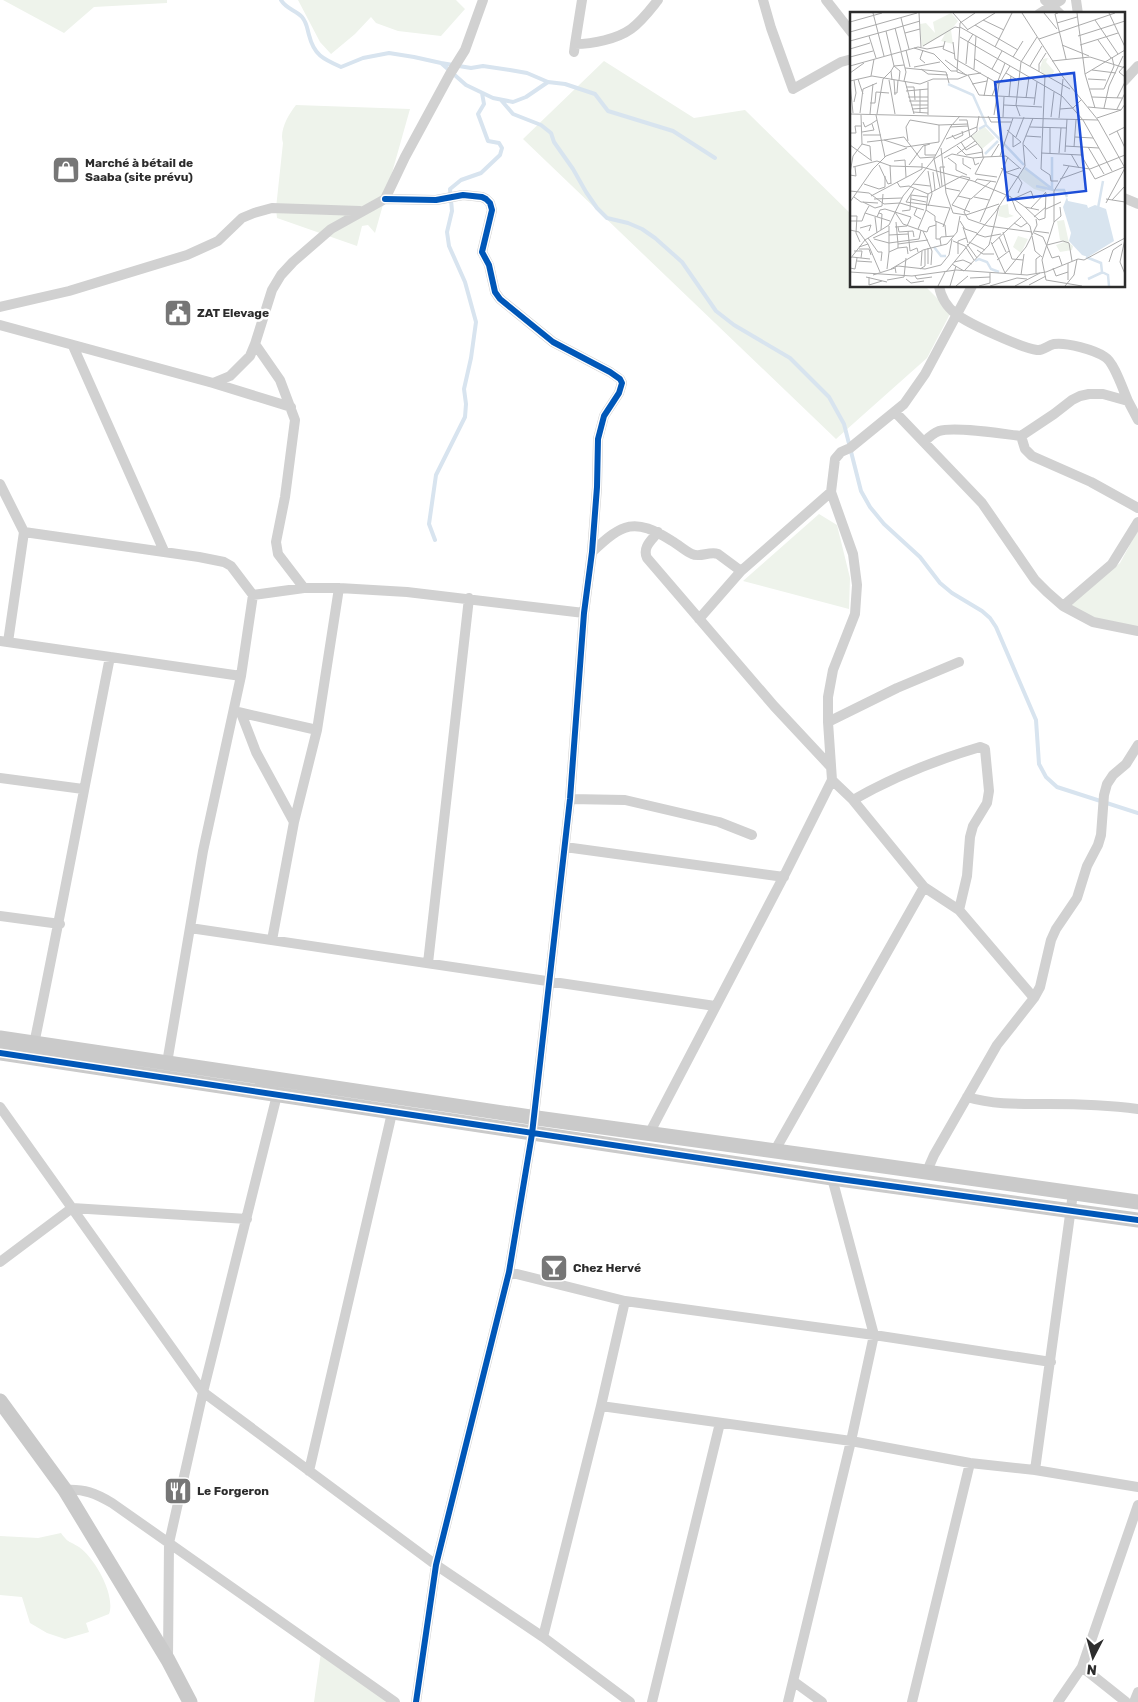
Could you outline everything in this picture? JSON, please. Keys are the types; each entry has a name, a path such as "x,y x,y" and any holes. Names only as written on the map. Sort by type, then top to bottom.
{"street":[{"path":"385,199 405,157 465,50 483,0"},
{"path":"582,0 574,48 614,37 630,29 645,17 658,0"},
{"path":"763,0 770,28 793,89 841,62 850,60"},
{"path":"826,0 850,30"},
{"path":"1040,12 1053,2"},
{"path":"213,383 230,376 250,356 272,290 281,275 331,229 385,199 436,200 463,195 482,197 490,203 492,210 482,249 489,266 495,292 500,299 553,342 620,379 622,388 601,423 596,466 597,487 592,552 584,613 570,798 532,1134 509,1272 436,1565 416,1702"},
{"path":"1126,199 1138,204"},
{"path":"0,307 68,291 187,256 218,241 242,218 272,208 361,211"},
{"path":"939,288 941,298 957,315 989,331 1036,350 1042,350 1052,344 1061,343 1104,356 1111,364 1138,420"},
{"path":"649,1134 784,877 832,780 828,697 833,670 855,614 858,585 853,554 831,492 833,465 838,455 850,448 904,404 925,374 971,288"},
{"path":"0,325 213,383 291,407"},
{"path":"255,344 280,380 295,420 295,432 276,542 278,554 304,588"},
{"path":"73,346 164,551"},
{"path":"924,442 934,433 942,430 991,432 1021,436 1072,400 1089,394 1103,394 1128,401"},
{"path":"894,412 982,502 1036,580 1063,606 1093,622 1138,631"},
{"path":"1021,436 1025,449 1032,456 1091,482 1138,508"},
{"path":"0,484 24,532 4,641 240,676"},
{"path":"699,619 741,571 831,492"},
{"path":"1063,606 1112,564 1138,522"},
{"path":"592,552 612,534 634,526 658,532 693,555 714,553 741,571"},
{"path":"24,532 164,551 224,562 231,566 254,595 240,676 236,712 190,928 167,1062"},
{"path":"658,532 646,547 645,553 647,558 780,713 830,766"},
{"path":"254,595 304,588 338,588 469,598 584,613"},
{"path":"272,940 294,822 317,730 338,588"},
{"path":"428,963 469,598"},
{"path":"33,1050 60,924 83,789 110,657"},
{"path":"828,722 897,688 959,662"},
{"path":"236,712 317,730"},
{"path":"236,712 294,822"},
{"path":"927,1171 934,1155 997,1044 1034,998 1042,979 1054,934 1078,898 1087,866 1098,845 1101,835 1104,794 1107,784 1113,775 1126,764 1138,745"},
{"path":"853,800 875,787 921,767 980,747 985,749 989,791 987,803 970,837 967,876 959,910"},
{"path":"0,778 83,789"},
{"path":"832,780 853,800 924,887 959,910 1034,998"},
{"path":"570,798 625,800 719,822 752,835"},
{"path":"565,848 784,877"},
{"path":"774,1152 924,887"},
{"path":"0,916 60,924"},
{"path":"190,928 715,1006"},
{"path":"0,1038 33,1050 277,1095 832,1178 1138,1220"},
{"path":"0,1053 33,1050 167,1062 649,1134 927,1171 1138,1202"},
{"path":"168,1660 169,1543 203,1392 277,1095"},
{"path":"967,1097 1001,1103 1106,1105 1138,1109"},
{"path":"0,1107 203,1392 436,1565 543,1637 630,1702"},
{"path":"309,1471 392,1112"},
{"path":"788,1702 851,1442 874,1334 832,1178"},
{"path":"1035,1470 1073,1193"},
{"path":"0,1262 72,1208 246,1219"},
{"path":"509,1272 625,1301 874,1334 1051,1362"},
{"path":"543,1637 601,1406 625,1301"},
{"path":"0,1401 65,1490 168,1660 190,1702"},
{"path":"601,1406 851,1442 970,1463 1035,1470 1138,1487"},
{"path":"652,1702 720,1423"},
{"path":"912,1702 970,1463"},
{"path":"65,1490 79,1489 92,1492 112,1503 395,1702"},
{"path":"1058,1702 1082,1667 1138,1505"},
{"path":"1082,1667 1126,1702"},
{"path":"793,1682 822,1702"},
{"path":"1134,1702 1138,1692"}],"shaded area":[{"path":"3,0 167,0 167,3 94,7 64,33"},
{"path":"298,0 456,0 465,9 441,36 398,31 376,23 371,17 355,34 331,54 320,42"},
{"path":"604,61 694,118 745,110 850,213 850,288 927,288 951,312 927,358 836,439 523,139"},
{"path":"296,105 410,109 375,233 368,225 362,226 357,246 277,218 276,208 283,143 282,133 287,118"},
{"path":"819,514 837,525 850,578 849,609 743,581"},
{"path":"1138,530 1138,629 1093,620 1068,605 1120,563"},
{"path":"61,1533 68,1541 85,1552 103,1578 110,1597 109,1614 86,1623 89,1632 65,1639 47,1633 30,1623 22,1597 0,1595 0,1536 38,1538"},
{"path":"321,1652 391,1702 314,1702"}],"waterway":[{"path":"281,0 304,19 311,42 320,56 341,67 363,58 389,53 414,57 441,63 466,85 493,98 513,102 526,97 548,82"},
{"path":"441,63 471,68 483,66 527,73 548,82 565,84 595,94 608,111 673,131 715,158"},
{"path":"435,540 429,524 436,475 465,417 464,389 476,322 465,282 449,246 447,232 452,211 450,189 461,180 481,173 500,155 502,148 499,143 488,141 478,114 484,104 482,93"},
{"path":"501,100 513,114 541,125 551,133 554,142 586,192 607,218 628,223 642,229 655,238 682,262 716,311 734,325 790,358 829,397 844,424 861,491 870,507 884,524 920,557 940,583 952,593 982,611 996,627 1036,720 1039,764 1046,777 1057,787 1138,813"}],"cycle path":[{"path":"385,199 436,200 463,195 486,199 490,203 492,210 482,252 489,265 495,292 500,299 553,342 610,372 620,379 622,383 619,393 604,416 598,439 597,487 592,552 584,613 570,799 532,1134 509,1272 436,1565 416,1702"},
{"path":"0,1053 832,1178 1138,1220"}],"place":[{"name":"Marché à bétail de Saaba (site prévu)","path":"66,170"},
{"name":"ZAT Elevage","path":"178,313"},
{"name":"Chez Hervé","path":"554,1268"},
{"name":"Le Forgeron","path":"178,1491"}]}
